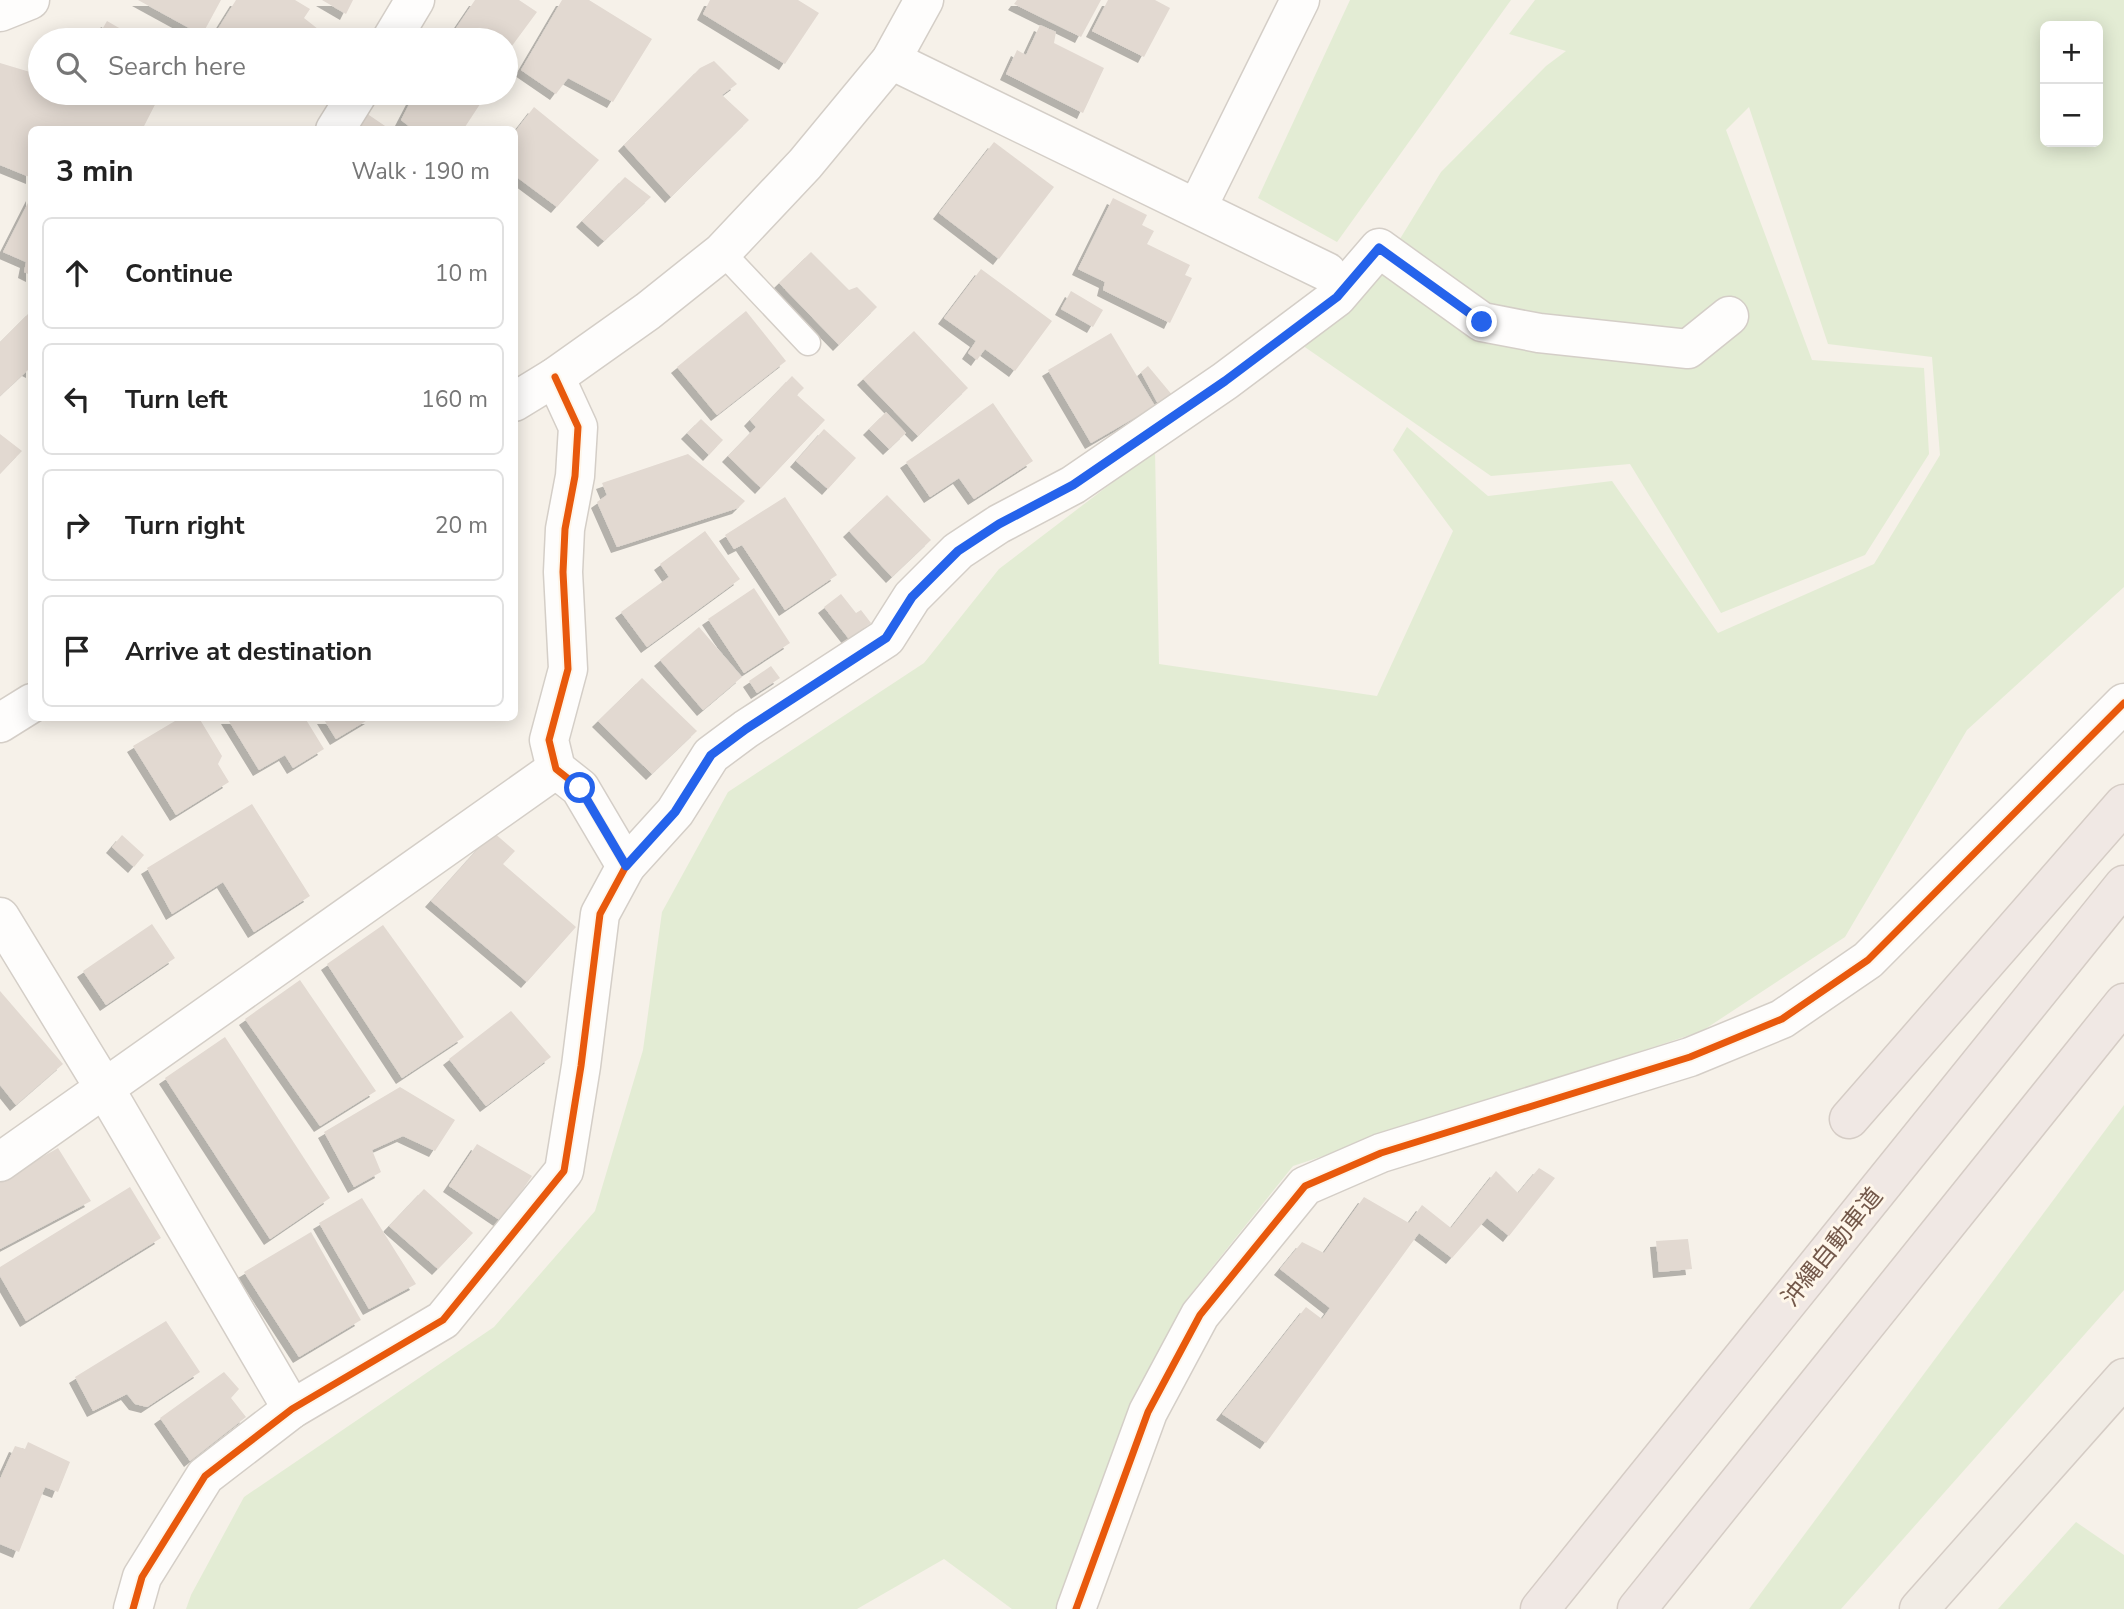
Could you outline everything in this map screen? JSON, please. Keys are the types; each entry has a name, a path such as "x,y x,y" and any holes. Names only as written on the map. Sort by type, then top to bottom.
{"highway":[{"path":"1849,1119 2124,804"},
{"name":"沖縄自動車道","path":"1540,1609 2124,885"},
{"path":"1637,1609 2124,1003"},
{"path":"1666,1609 1713,1516"}],"main road":[{"path":"1919,1609 2124,1378"}],"street":[{"path":"0,12 30,0"},
{"path":"398,28 415,0"},
{"path":"518,400 555,377 648,311 722,252 806,164 891,60 924,0"},
{"path":"1197,208 1300,0"},
{"path":"891,60 1327,272"},
{"path":"337,126 351,105"},
{"path":"133,1609 142,1577 205,1476 292,1409 443,1320 564,1171 581,1066 600,914 626,866 675,812 711,755 746,729 886,638 912,597 958,551 999,524 1073,485 1225,381 1337,297 1379,248 1482,322 1539,333 1688,349 1729,316"},
{"path":"555,377 578,427 575,476 565,528 563,572 568,669 549,740 556,769 580,788 626,866"},
{"path":"1076,1609 1148,1412 1200,1315 1305,1186 1381,1153 1690,1057 1782,1018 1868,960 2124,703"},
{"path":"0,723 28,706"},
{"path":"0,1162 556,769"},
{"path":"0,916 105,1089 292,1409"}],"lane":[{"path":"722,252 808,343"}],"green space":[{"path":"1350,0 1511,0 1337,242 1258,198"},
{"path":"1535,0 2124,0 2124,587 1967,730 1845,937 1702,1031 1293,1166 1186,1300 1056,1609 1012,1609 944,1559 857,1609 186,1609 244,1497 494,1327 595,1211 643,1050 662,912 728,792 924,663 999,569 1155,450 1159,664 1377,696 1453,531 1393,450 1407,427 1488,496 1612,481 1718,633 1874,564 1940,455 1932,357 1828,344 1749,107 1726,130 1812,360 1924,368 1929,454 1865,555 1721,613 1630,464 1491,476 1299,343 1384,265 1441,172 1546,66 1566,51 1509,34"},
{"path":"2124,1105 2124,1290 1841,1609 1749,1609"},
{"path":"2076,1522 2124,1555 2124,1609 1998,1609"}],"building":[{"path":"138,0 221,0 206,28 189,28"},
{"path":"236,0 295,0 310,9 304,18 317,28 218,28"},
{"path":"322,0 353,0 346,14"},
{"path":"475,0 519,0 537,12 518,38 518,28 456,28"},
{"path":"562,0 589,0 652,39 613,102 568,78 556,94 521,70"},
{"path":"710,0 798,0 819,13 785,64 703,14"},
{"path":"1017,0 1101,0 1081,37 1014,4"},
{"path":"1108,0 1155,0 1170,8 1144,57 1092,31"},
{"path":"107,21 119,28 103,28"},
{"path":"1040,25 1056,32 1054,43 1104,68 1083,113 1006,74 1017,50 1026,55"},
{"path":"714,61 737,84 722,95 749,120 671,197 624,145 700,68"},
{"path":"0,63 28,71 28,105 155,105 144,126 28,126 28,176 0,165"},
{"path":"409,105 479,105 466,126 409,126 401,120"},
{"path":"534,107 599,160 557,207 518,178 518,128"},
{"path":"366,113 385,126 358,126"},
{"path":"994,142 1054,187 999,259 939,213"},
{"path":"625,177 651,197 604,241 582,221"},
{"path":"1113,198 1147,215 1142,225 1154,231 1147,244 1190,265 1185,275 1192,278 1170,323 1103,290 1105,282 1078,269"},
{"path":"28,203 28,274 24,272 26,262 3,252"},
{"path":"811,252 849,290 857,287 877,307 839,345 779,283"},
{"path":"981,269 1052,321 1015,371 985,349 977,360 968,353 976,341 944,318"},
{"path":"1071,291 1103,310 1093,327 1061,309"},
{"path":"746,311 786,361 717,415 677,367"},
{"path":"28,314 28,370 0,396 0,342"},
{"path":"914,331 968,388 918,436 863,379"},
{"path":"1111,333 1155,406 1091,443 1048,370"},
{"path":"1148,366 1173,396 1158,404 1141,372"},
{"path":"792,376 804,388 797,395 825,420 761,488 728,456 756,427 750,420"},
{"path":"993,403 1033,461 974,499 959,478 930,497 906,462"},
{"path":"886,412 906,433 889,449 869,429"},
{"path":"701,419 723,440 709,455 687,433"},
{"path":"824,429 856,458 828,489 796,461"},
{"path":"0,434 22,451 0,474"},
{"path":"688,454 745,501 738,508 617,547 597,502 607,495 602,483"},
{"path":"887,495 931,540 892,577 849,531"},
{"path":"785,497 837,575 785,610 742,545 734,549 725,535"},
{"path":"705,531 740,579 647,647 621,612 669,577 660,564"},
{"path":"754,588 790,643 744,673 708,619"},
{"path":"841,594 856,613 861,610 871,623 849,639 824,607"},
{"path":"699,627 742,677 703,710 660,660"},
{"path":"771,666 780,678 757,693 749,681"},
{"path":"642,678 697,731 652,774 598,721"},
{"path":"175,721 201,721 222,756 218,764 229,782 176,815 133,746"},
{"path":"229,721 307,721 324,749 293,768 285,755 259,770"},
{"path":"325,721 366,721 336,739"},
{"path":"252,804 310,896 254,932 223,882 172,914 147,868"},
{"path":"493,832 515,851 503,864 576,927 527,982 431,901"},
{"path":"122,835 144,855 134,867 112,847"},
{"path":"152,924 175,958 106,1005 83,971"},
{"path":"383,925 464,1037 402,1078 327,964"},
{"path":"300,980 376,1091 320,1126 245,1019"},
{"path":"0,991 63,1064 16,1105 0,1085"},
{"path":"511,1011 551,1057 486,1106 449,1059"},
{"path":"225,1037 330,1198 270,1239 165,1078"},
{"path":"400,1087 455,1120 435,1151 403,1136 372,1150 381,1172 354,1187 324,1132"},
{"path":"477,1144 532,1176 501,1221 449,1186"},
{"path":"58,1148 91,1201 0,1249 0,1181"},
{"path":"1539,1168 1555,1178 1509,1236 1487,1218 1452,1258 1419,1233 1266,1443 1222,1414 1306,1307 1322,1319 1330,1308 1280,1269 1302,1242 1324,1253 1364,1197 1409,1223 1422,1205 1451,1228 1496,1171 1518,1193"},
{"path":"130,1187 161,1238 26,1321 0,1276 0,1267"},
{"path":"424,1189 473,1233 438,1269 389,1226"},
{"path":"362,1198 416,1284 369,1309 319,1223"},
{"path":"311,1232 361,1320 299,1357 244,1272"},
{"path":"1688,1239 1692,1269 1659,1272 1656,1241"},
{"path":"166,1321 200,1372 147,1407 135,1404 127,1394 93,1411 75,1377"},
{"path":"224,1372 239,1389 231,1398 246,1417 190,1461 160,1418"},
{"path":"28,1442 70,1462 58,1492 45,1487 19,1552 0,1544 0,1479 15,1446 25,1449"}],"cycle path":[{"path":"133,1609 142,1577 205,1476 292,1409 443,1320 564,1171 581,1066 600,914 626,866 580,788 556,769 549,740 568,669 563,572 565,529 575,476 578,427 555,377"},
{"path":"1076,1609 1148,1412 1200,1315 1305,1186 1381,1153 1690,1057 1782,1019 1868,960 2124,703"}],"route":[{"path":"580,788 626,866 675,812 711,755 746,729 886,638 912,597 958,551 999,524 1073,485 1225,381 1337,297 1379,248 1482,322"}]}
